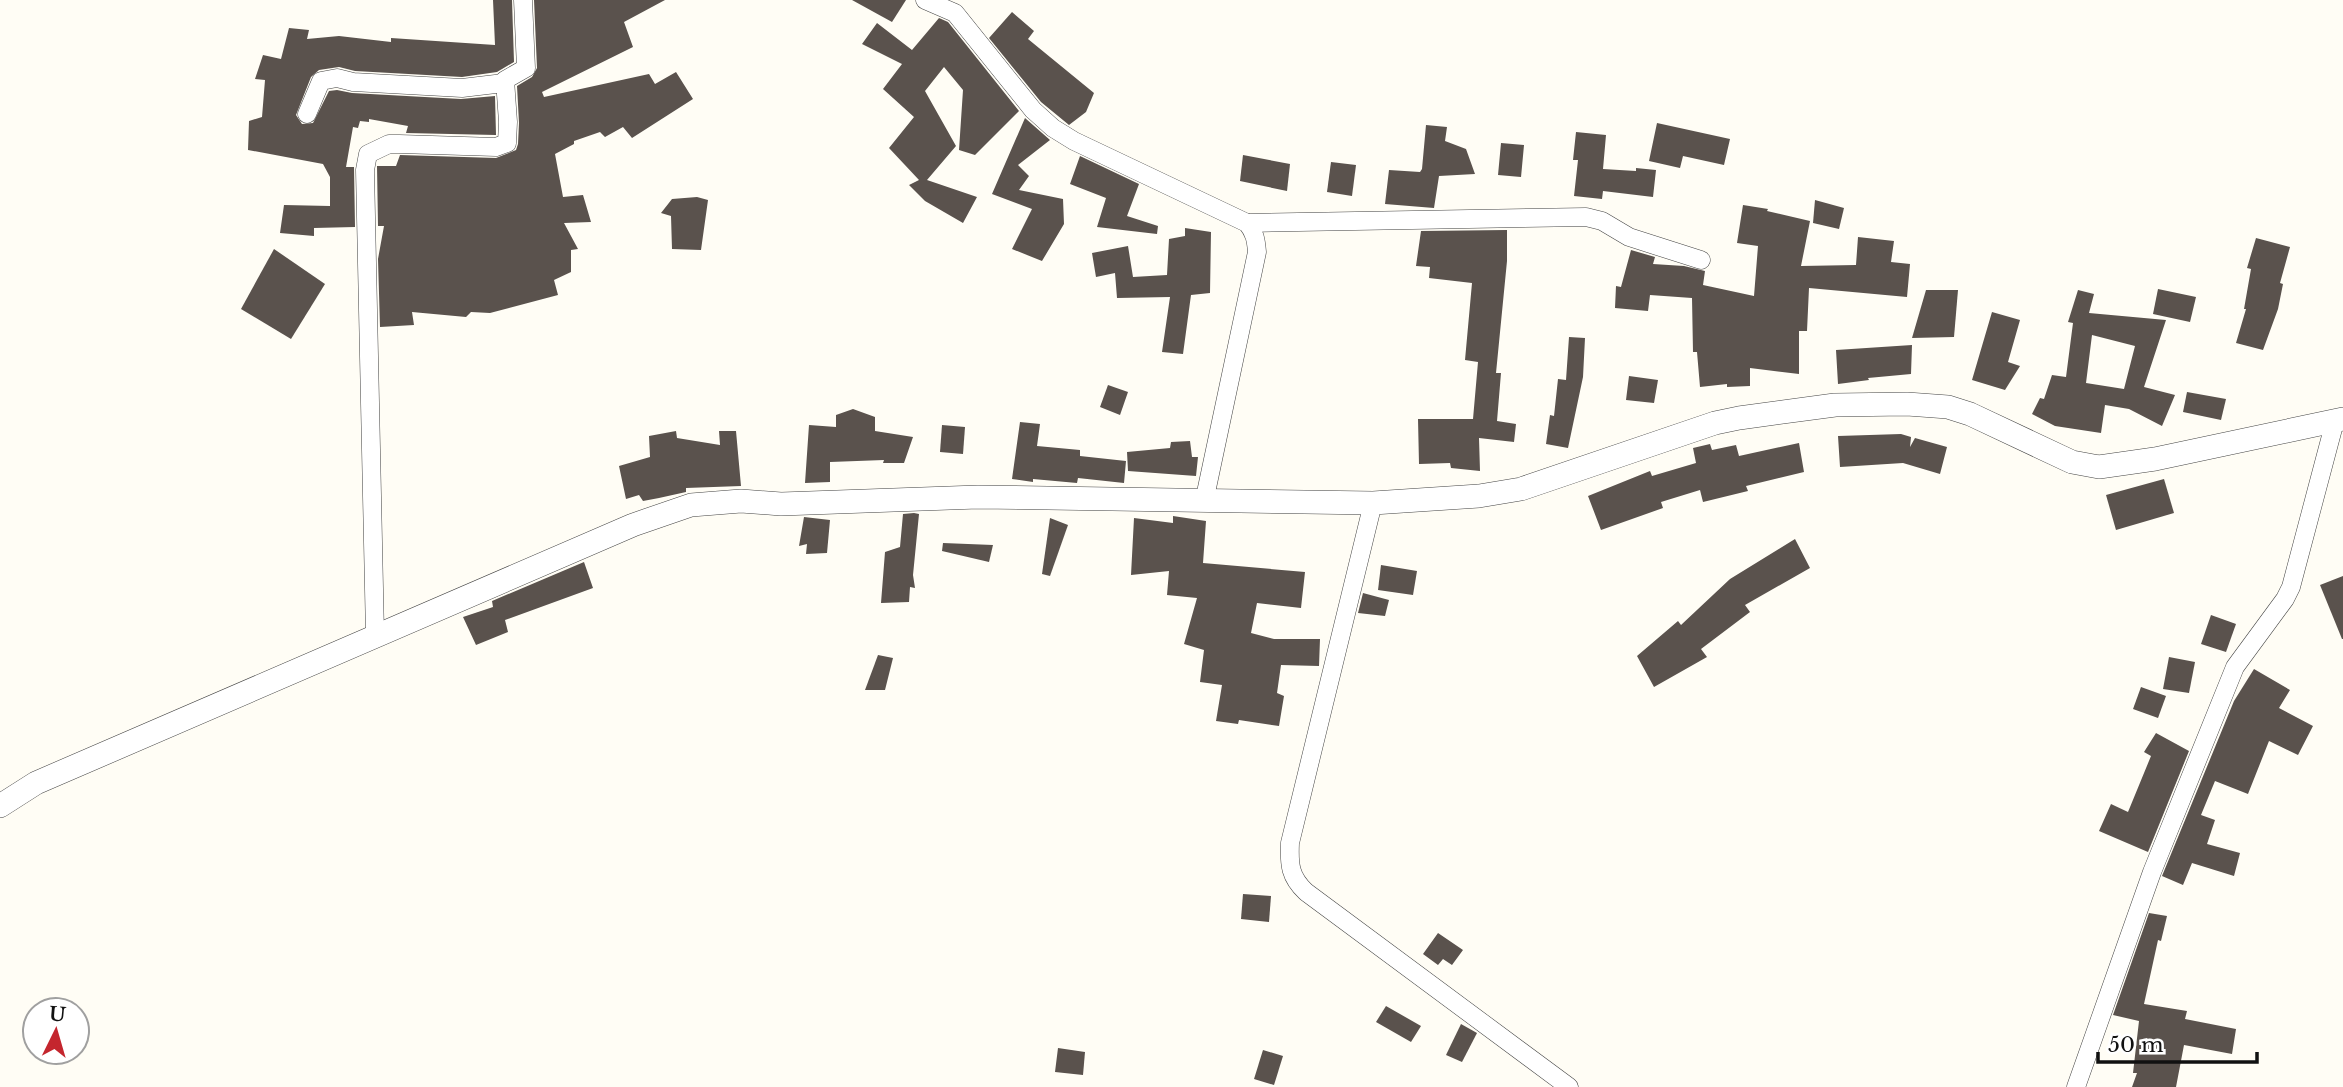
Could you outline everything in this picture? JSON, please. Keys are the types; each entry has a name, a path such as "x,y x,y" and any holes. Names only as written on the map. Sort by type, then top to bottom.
{"street":[{"path":"375,635 365,170 368,154 389,144 496,147 507,143 504,83 506,77 526,68 523,0"},
{"path":"925,0 946,8 964,21 1033,110 1053,128 1074,141 1247,223 1253,230 1257,252 1204,502"},
{"path":"307,114 321,81 337,78 353,82 461,88 504,83"},
{"path":"1247,223 1586,217 1602,220 1629,237 1701,260"},
{"path":"0,806 36,783 375,635 633,525 691,505 741,501 781,504 978,497 1373,503 1479,496 1521,489 1715,423 1815,406 1907,404 1948,407 1970,414 2071,462 2099,467 2155,459 2339,420 2291,587 2235,667 2152,872 2076,1087"},
{"path":"1373,503 1290,843 1290,870 1306,892 1569,1087"}],"building":[{"path":"493,0 512,0 514,62 497,72 462,77 355,71 339,67 319,70 311,77 296,115 302,124 313,123 329,91 337,90 461,99 495,96 496,135 406,133 408,126 369,119 369,122 360,121 358,128 353,127 346,167 354,167 355,227 314,228 314,236 280,233 284,205 330,206 330,177 323,164 248,150 249,121 262,117 265,80 255,79 263,55 281,59 289,28 309,30 307,39 339,36 391,42 391,38 495,45"},
{"path":"534,0 665,0 624,22 633,47 542,92 544,97 649,74 655,84 676,72 693,99 632,138 623,127 605,137 600,132 574,141 574,144 555,154 563,197 583,195 591,222 564,223 578,249 571,250 571,272 554,280 558,295 490,313 471,312 466,317 412,312 414,325 380,327 378,259 384,226 378,226 377,166 396,166 400,155 496,158 516,150 519,123 517,86 532,77 537,68"},
{"path":"852,0 906,0 892,22"},
{"path":"1012,12 1034,31 1028,39 1094,93 1086,112 1069,125 1041,102 989,38"},
{"path":"939,18 948,22 1019,111 975,155 959,150 963,90 944,67 925,91 956,146 927,180 977,197 963,223 925,201 909,185 919,180 889,148 914,117 883,89 902,64 862,44 877,23 912,50"},
{"path":"1025,118 1050,140 1018,165 1029,176 1019,190 1063,199 1064,224 1042,261 1012,249 1032,209 992,194"},
{"path":"1657,123 1730,139 1724,165 1683,156 1680,168 1649,161"},
{"path":"1426,125 1447,127 1445,141 1466,149 1475,174 1439,176 1434,208 1385,204 1389,170 1420,172 1422,169"},
{"path":"1576,132 1606,135 1603,169 1656,170 1653,197 1603,191 1602,199 1574,196 1578,160 1573,160"},
{"path":"1501,143 1524,145 1521,177 1498,175"},
{"path":"1243,155 1290,164 1287,191 1240,181"},
{"path":"1080,156 1139,184 1127,216 1158,226 1157,234 1097,227 1106,198 1070,184"},
{"path":"1331,162 1356,165 1352,196 1327,192"},
{"path":"697,197 708,200 701,250 672,249 671,216 661,213 672,199"},
{"path":"1815,200 1844,208 1839,229 1813,223"},
{"path":"1743,205 1810,221 1801,266 1856,265 1858,237 1894,241 1891,262 1910,264 1907,297 1809,288 1807,331 1799,331 1799,374 1750,368 1750,386 1727,387 1727,384 1700,387 1697,352 1693,352 1692,298 1650,295 1648,311 1615,308 1616,286 1621,287 1631,250 1655,257 1653,264 1684,266 1705,271 1703,285 1754,296 1758,246 1737,243"},
{"path":"1185,228 1211,232 1210,293 1191,295 1183,354 1162,352 1170,297 1117,298 1115,273 1096,277 1092,253 1128,246 1133,277 1167,275 1169,239 1185,236"},
{"path":"1507,230 1507,261 1496,373 1501,373 1497,421 1516,424 1514,442 1479,438 1480,471 1451,468 1450,463 1419,464 1418,419 1473,419 1478,362 1465,360 1472,283 1429,278 1430,267 1416,266 1421,231"},
{"path":"2256,238 2290,247 2280,283 2283,284 2278,309 2263,350 2236,343 2246,309 2251,269 2247,268"},
{"path":"274,249 325,284 291,339 241,309"},
{"path":"2158,289 2196,297 2190,322 2153,314"},
{"path":"1926,290 1958,290 1954,337 1912,338"},
{"path":"2078,290 2094,294 2089,313 2166,320 2144,387 2175,395 2162,426 2129,409 2105,405 2101,433 2055,426 2032,414 2040,398 2044,399 2052,375 2066,377 2073,323 2068,322","holes":["2092,335 2135,346 2124,389 2086,383"]},
{"path":"1992,312 2020,320 2008,362 2020,366 2005,390 1972,380"},
{"path":"1569,337 1585,338 1583,377 1568,448 1546,444 1550,415 1554,416 1558,379 1566,380"},
{"path":"1912,345 1911,374 1838,384 1836,350"},
{"path":"1629,376 1658,380 1654,403 1626,400"},
{"path":"1108,385 1128,392 1120,415 1100,407"},
{"path":"2187,392 2226,399 2221,420 2183,412"},
{"path":"853,409 875,417 875,431 913,437 904,463 883,463 884,460 830,462 830,482 805,483 809,425 836,427 836,415"},
{"path":"1020,422 1040,424 1037,446 1080,450 1080,456 1126,461 1124,483 1078,478 1077,483 1012,479"},
{"path":"942,425 965,427 963,454 940,452"},
{"path":"676,431 677,438 720,445 719,431 736,431 741,486 686,488 686,492 643,501 639,495 626,499 619,466 650,457 649,436"},
{"path":"1901,434 1911,437 1910,447 1915,438 1947,447 1940,474 1903,463 1840,467 1838,436"},
{"path":"1190,441 1192,457 1198,457 1196,476 1128,471 1127,452 1170,448 1171,442"},
{"path":"1799,443 1804,472 1746,486 1748,491 1703,502 1700,490 1661,502 1663,508 1601,530 1588,496 1650,471 1652,476 1696,463 1693,448 1710,444 1712,450 1736,445 1739,456"},
{"path":"2164,479 2174,513 2116,530 2106,495"},
{"path":"903,514 919,514 913,575 915,588 910,587 909,602 881,603 885,552 900,547"},
{"path":"1173,516 1206,521 1203,563 1305,572 1301,608 1257,603 1251,633 1274,639 1320,639 1319,666 1281,665 1277,693 1284,696 1279,726 1239,720 1238,724 1216,721 1222,685 1200,682 1204,650 1184,644 1197,598 1167,595 1169,571 1131,575 1134,518 1173,523"},
{"path":"804,517 830,520 827,553 806,554 807,544 799,546"},
{"path":"1050,518 1068,525 1050,576 1042,574"},
{"path":"1795,539 1810,568 1745,605 1750,612 1701,649 1707,657 1654,687 1637,656 1678,621 1681,625 1730,579"},
{"path":"943,543 993,545 989,562 942,551"},
{"path":"584,562 593,588 505,620 508,632 476,645 463,617 493,607 492,601"},
{"path":"1381,565 1417,571 1413,595 1378,590"},
{"path":"2343,576 2343,639 2342,639 2320,585"},
{"path":"1363,593 1389,600 1385,616 1358,613"},
{"path":"2211,615 2236,624 2226,652 2201,644"},
{"path":"878,655 893,658 885,690 865,690"},
{"path":"2169,657 2195,662 2189,693 2163,689"},
{"path":"2254,669 2290,690 2279,708 2313,726 2298,755 2269,741 2248,794 2215,781 2201,815 2215,820 2207,844 2240,853 2234,876 2192,863 2183,885 2162,876 2234,701"},
{"path":"2141,687 2166,696 2158,718 2133,709"},
{"path":"2156,733 2189,751 2148,852 2099,831 2111,804 2128,812 2151,756 2144,752"},
{"path":"1243,894 1271,896 1269,922 1241,919"},
{"path":"2149,913 2167,916 2161,941 2158,940 2144,1004 2187,1011 2185,1019 2236,1029 2232,1054 2184,1045 2176,1087 2132,1087 2137,1073 2133,1073 2139,1021 2113,1015"},
{"path":"1438,933 1463,950 1452,965 1443,959 1438,965 1423,954"},
{"path":"1386,1006 1421,1026 1411,1042 1376,1022"},
{"path":"1461,1024 1477,1033 1462,1062 1446,1055"},
{"path":"1058,1048 1085,1052 1083,1075 1055,1072"},
{"path":"1263,1050 1283,1056 1274,1085 1254,1079"}]}
